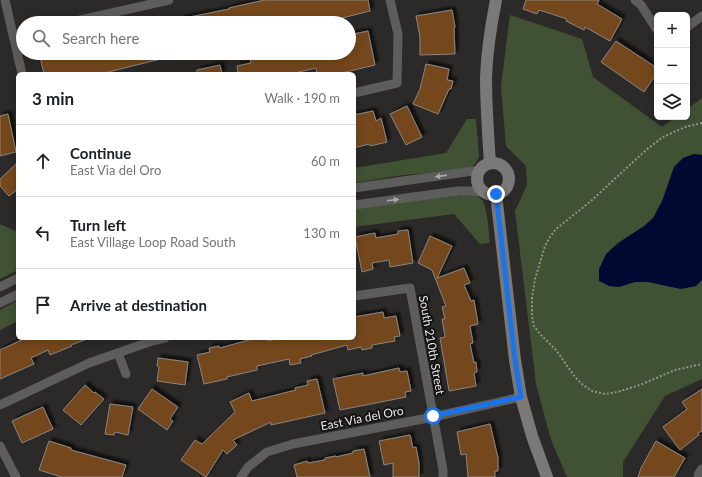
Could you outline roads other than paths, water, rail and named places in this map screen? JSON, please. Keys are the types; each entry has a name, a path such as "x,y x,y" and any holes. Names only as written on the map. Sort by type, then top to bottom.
{"street":[{"path":"5,0 16,48"},
{"path":"98,16 169,0"},
{"path":"356,93 397,83 398,34 390,0"},
{"path":"490,163 486,75 490,27 496,0"},
{"path":"635,0 641,5 654,25"},
{"path":"690,25 702,16"},
{"path":"19,60 22,72"},
{"path":"356,205 458,191 490,193 504,190 509,181 509,176 504,167 500,164 490,163 482,167 478,175 477,180 480,189 490,193"},
{"path":"356,188 480,170"},
{"path":"490,193 521,397 532,436 547,477"},
{"path":"0,287 16,279"},
{"name":"South 210th Street","path":"356,296 410,288 443,470 443,477"},
{"path":"0,303 16,295"},
{"path":"0,405 89,363 156,340"},
{"path":"118,353 126,374"},
{"name":"East Via del Oro","path":"241,477 248,466 267,452 293,444 521,397"},
{"path":"0,446 16,477"},
{"path":"698,477 702,469"}],"water":[{"path":"694,154 702,155 702,280 696,286 681,289 648,282 635,282 619,287 609,286 599,281 599,269 606,254 618,243 644,226 653,218 662,201 674,167 683,158"}]}
